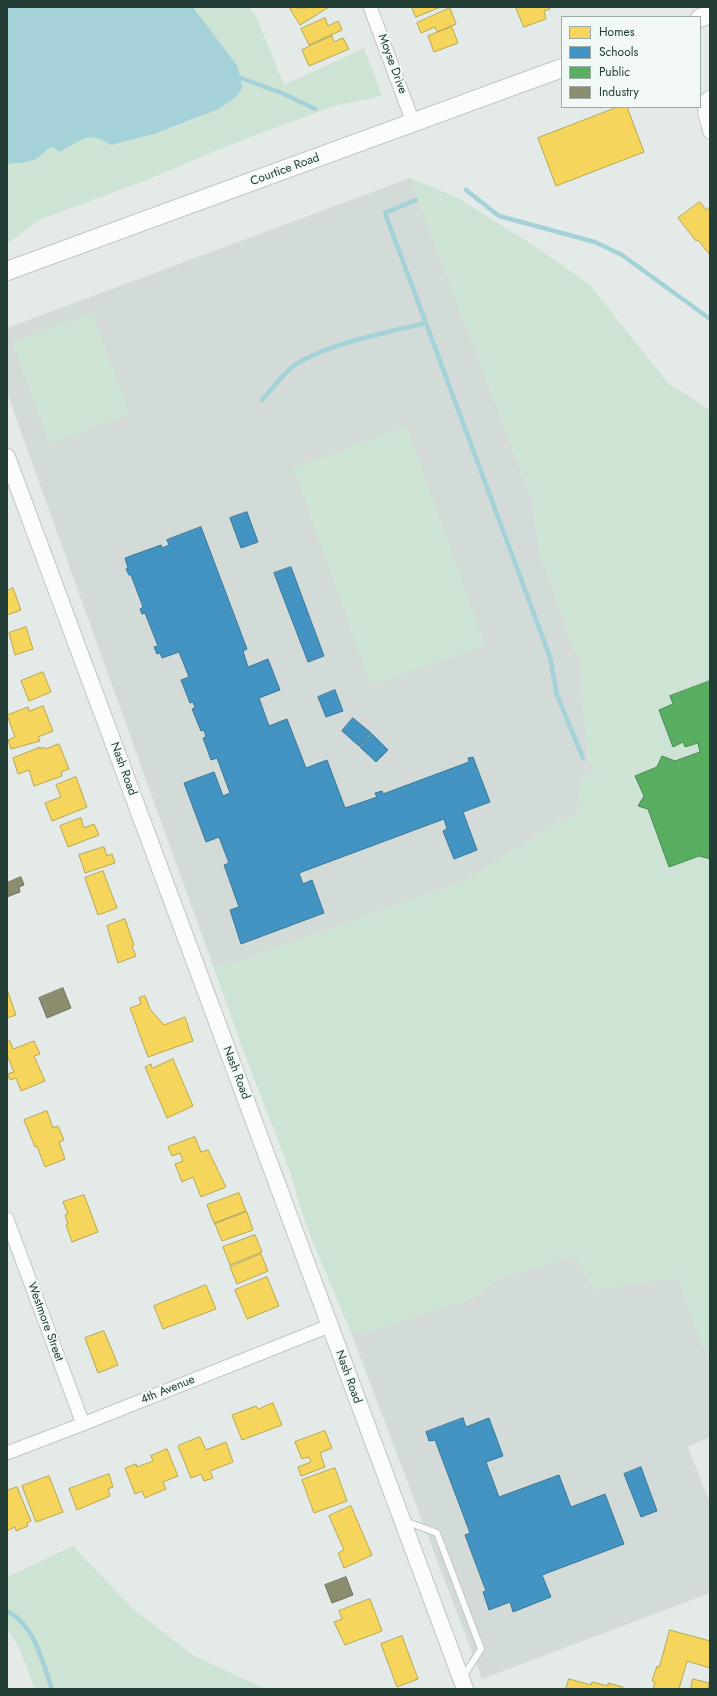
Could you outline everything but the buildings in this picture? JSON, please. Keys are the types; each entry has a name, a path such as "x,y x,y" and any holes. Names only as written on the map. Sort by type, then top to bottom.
{"main road":[{"name":"Courtice Road","path":"7,272 561,68"}],"street":[{"name":"Moyse Drive","path":"370,7 414,122"},
{"path":"710,97 705,102 705,114 710,132"},
{"name":"Nash Road","path":"7,457 463,1684"},
{"name":"Westmore Street","path":"7,1219 83,1424"},
{"name":"4th Avenue","path":"7,1453 329,1326"}],"lane":[{"path":"402,1519 437,1533 481,1648 463,1684"}],"shaded area":[{"path":"410,178 533,503 539,550 573,648 580,659 588,761 595,771 581,778 577,814 557,822 467,880 243,960 213,966 7,393 7,328"},
{"path":"575,1256 594,1289 678,1278 710,1366 710,1437 688,1447 710,1503 710,1593 482,1679 350,1330 362,1334 475,1297 496,1279"}],"green space":[{"path":"193,7 248,7 255,14 284,85 364,48 382,96 334,106 232,144 149,179 39,220 7,244 7,164 22,163 36,159 52,147 60,152 85,138 96,138 111,145 143,136 176,126 207,114 236,97 198,12"},
{"path":"410,178 458,198 533,245 590,285 668,383 710,410 710,1366 678,1278 594,1289 575,1256 496,1279 475,1297 362,1334 350,1330 307,1228 288,1166 245,1055 213,966 243,960 467,880 557,822 577,814 581,778 595,771 588,761 580,659 573,648 539,550 533,503"},
{"path":"92,313 130,414 50,444 12,342"},
{"path":"407,426 485,645 371,686 293,468"},
{"path":"73,1546 133,1609 194,1656 266,1689 35,1689 18,1645 7,1629 7,1577"}],"water":[{"path":"7,7 193,7 238,67 242,88 236,97 219,109 154,134 111,145 96,138 85,138 60,152 52,147 36,159 22,163 7,164"}],"waterway":[{"path":"235,76 282,93 315,109"},
{"path":"466,190 499,216 595,242 622,255 710,319"},
{"path":"416,200 385,213 550,657 557,695 583,758"},
{"path":"262,400 291,368 304,360 337,346 356,340 426,323"},
{"path":"7,1611 17,1617 31,1634 41,1656 52,1689"}]}
